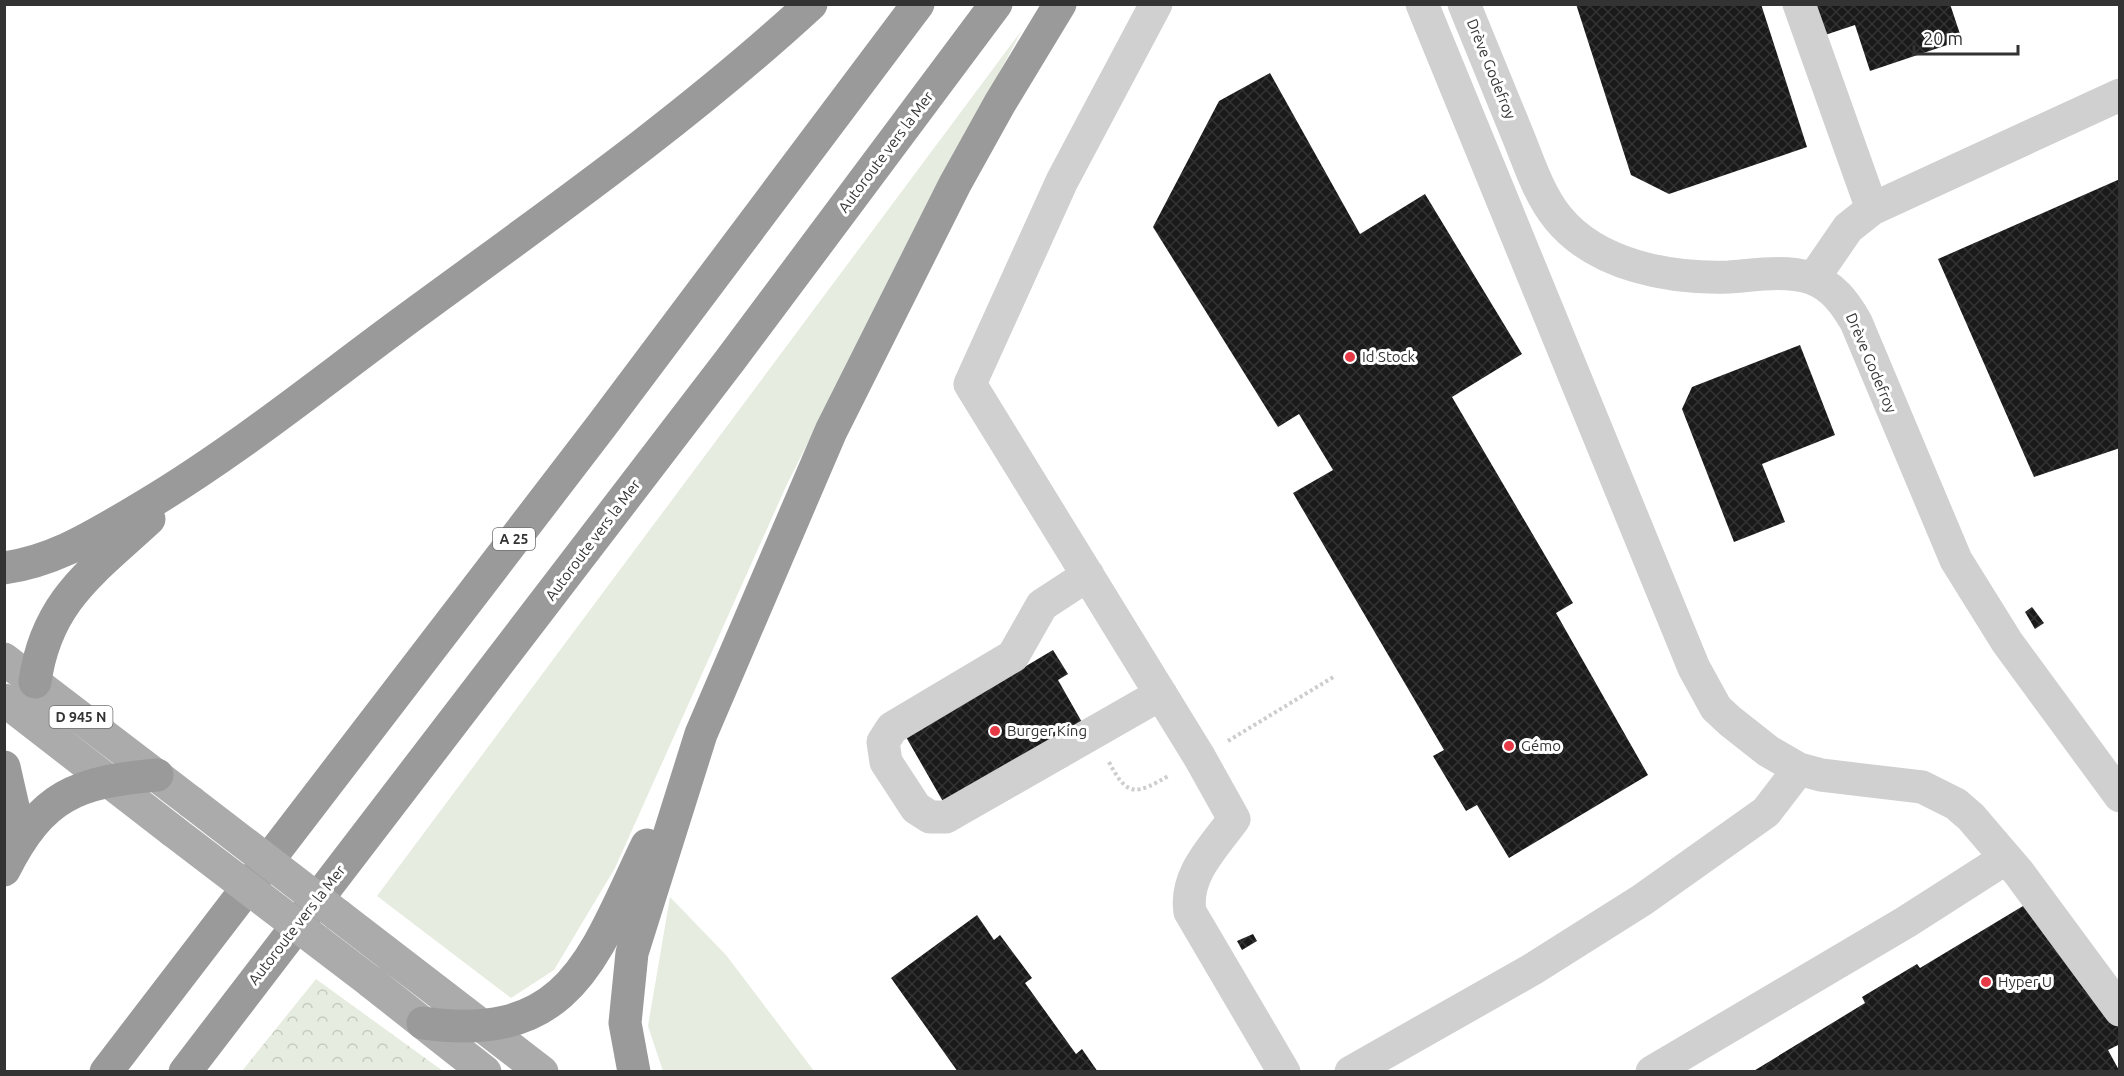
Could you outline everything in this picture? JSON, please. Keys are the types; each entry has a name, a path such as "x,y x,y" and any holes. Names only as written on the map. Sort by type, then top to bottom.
{"highway":[{"path":"4,568 50,558 71,548 192,478 642,146 744,64 811,4"},
{"name":"A 25","path":"106,1071 602,425 918,4"},
{"name":"Autoroute vers la Mer","path":"184,1071 731,359 996,4"},
{"path":"423,1023 454,1027 482,1026 507,1021 533,1012 564,992 578,977 603,936 701,734 831,431 950,194 1000,103 1060,4"},
{"path":"35,682 47,632 68,597 192,478"},
{"path":"634,1071 625,1023 632,953 701,734"},
{"path":"4,768 14,811 9,860"},
{"path":"9,860 40,816 81,787 108,780 157,775"}],"main road":[{"name":"D 945 N","path":"4,659 542,1071"},
{"path":"35,682 35,724"},
{"name":"D 945 N","path":"4,700 485,1071"}],"street":[{"path":"1156,4 1062,181 970,384 1161,694 1234,819 1191,884 1188,893 1190,912 1284,1071"},
{"path":"1422,4 1699,678 1716,708 1768,751 1810,772 1907,784 1942,796 1971,817 2006,858 2120,1010"},
{"name":"Drève Godefroy","path":"1464,4 1534,175 1558,218 1573,232 1594,248 1661,272 1703,277 1796,274 1813,279 1839,296 1856,322 1935,514 1971,588 2007,642 2120,796"},
{"path":"1799,4 1872,210"},
{"path":"1813,279 1848,228 1872,210 2120,95"},
{"path":"1088,575 1042,605 1013,656 892,728 883,742 886,762 916,808 930,817 946,818 1161,694"},
{"path":"1373,1066 1642,900 1766,812 1810,772"},
{"path":"1652,1071 1906,922 2006,858"}],"green space":[{"path":"1022,30 917,227 788,482 615,868 554,970 511,998 377,896"},
{"path":"670,897 726,955 814,1071 663,1071 648,1026"},
{"path":"316,979 443,1071 242,1071"}],"building":[{"path":"1576,4 1761,4 1807,147 1669,194 1631,175"},
{"path":"1814,4 1950,4 1962,40 1870,71 1855,25 1825,35"},
{"path":"1270,73 1360,234 1425,194 1522,354 1452,397 1573,603 1556,613 1648,775 1509,858 1477,805 1466,811 1433,756 1444,750 1293,493 1333,470 1299,414 1278,427 1153,227 1219,101"},
{"path":"2120,179 2120,448 2034,477 1938,259"},
{"path":"1800,345 1835,435 1762,464 1785,522 1734,542 1682,409 1692,387"},
{"path":"2032,607 2044,623 2035,629 2025,612"},
{"name":"Burger King","path":"1053,650 1068,674 1058,680 1083,724 945,805 906,737"},
{"name":"Hyper U","path":"2028,903 2120,1029 2120,1044 2108,1050 2120,1072 1752,1072 1865,1003 1862,997 1917,964 1920,968"},
{"path":"977,915 994,940 1000,935 1032,978 1025,983 1076,1054 1082,1049 1098,1072 958,1072 891,978"},
{"path":"1253,934 1257,941 1242,950 1237,941"}],"place":[{"name":"Id Stock","path":"1350,357"},
{"name":"Burger King","path":"995,731"},
{"name":"Gémo","path":"1509,746"},
{"name":"Hyper U","path":"1986,982"}]}
